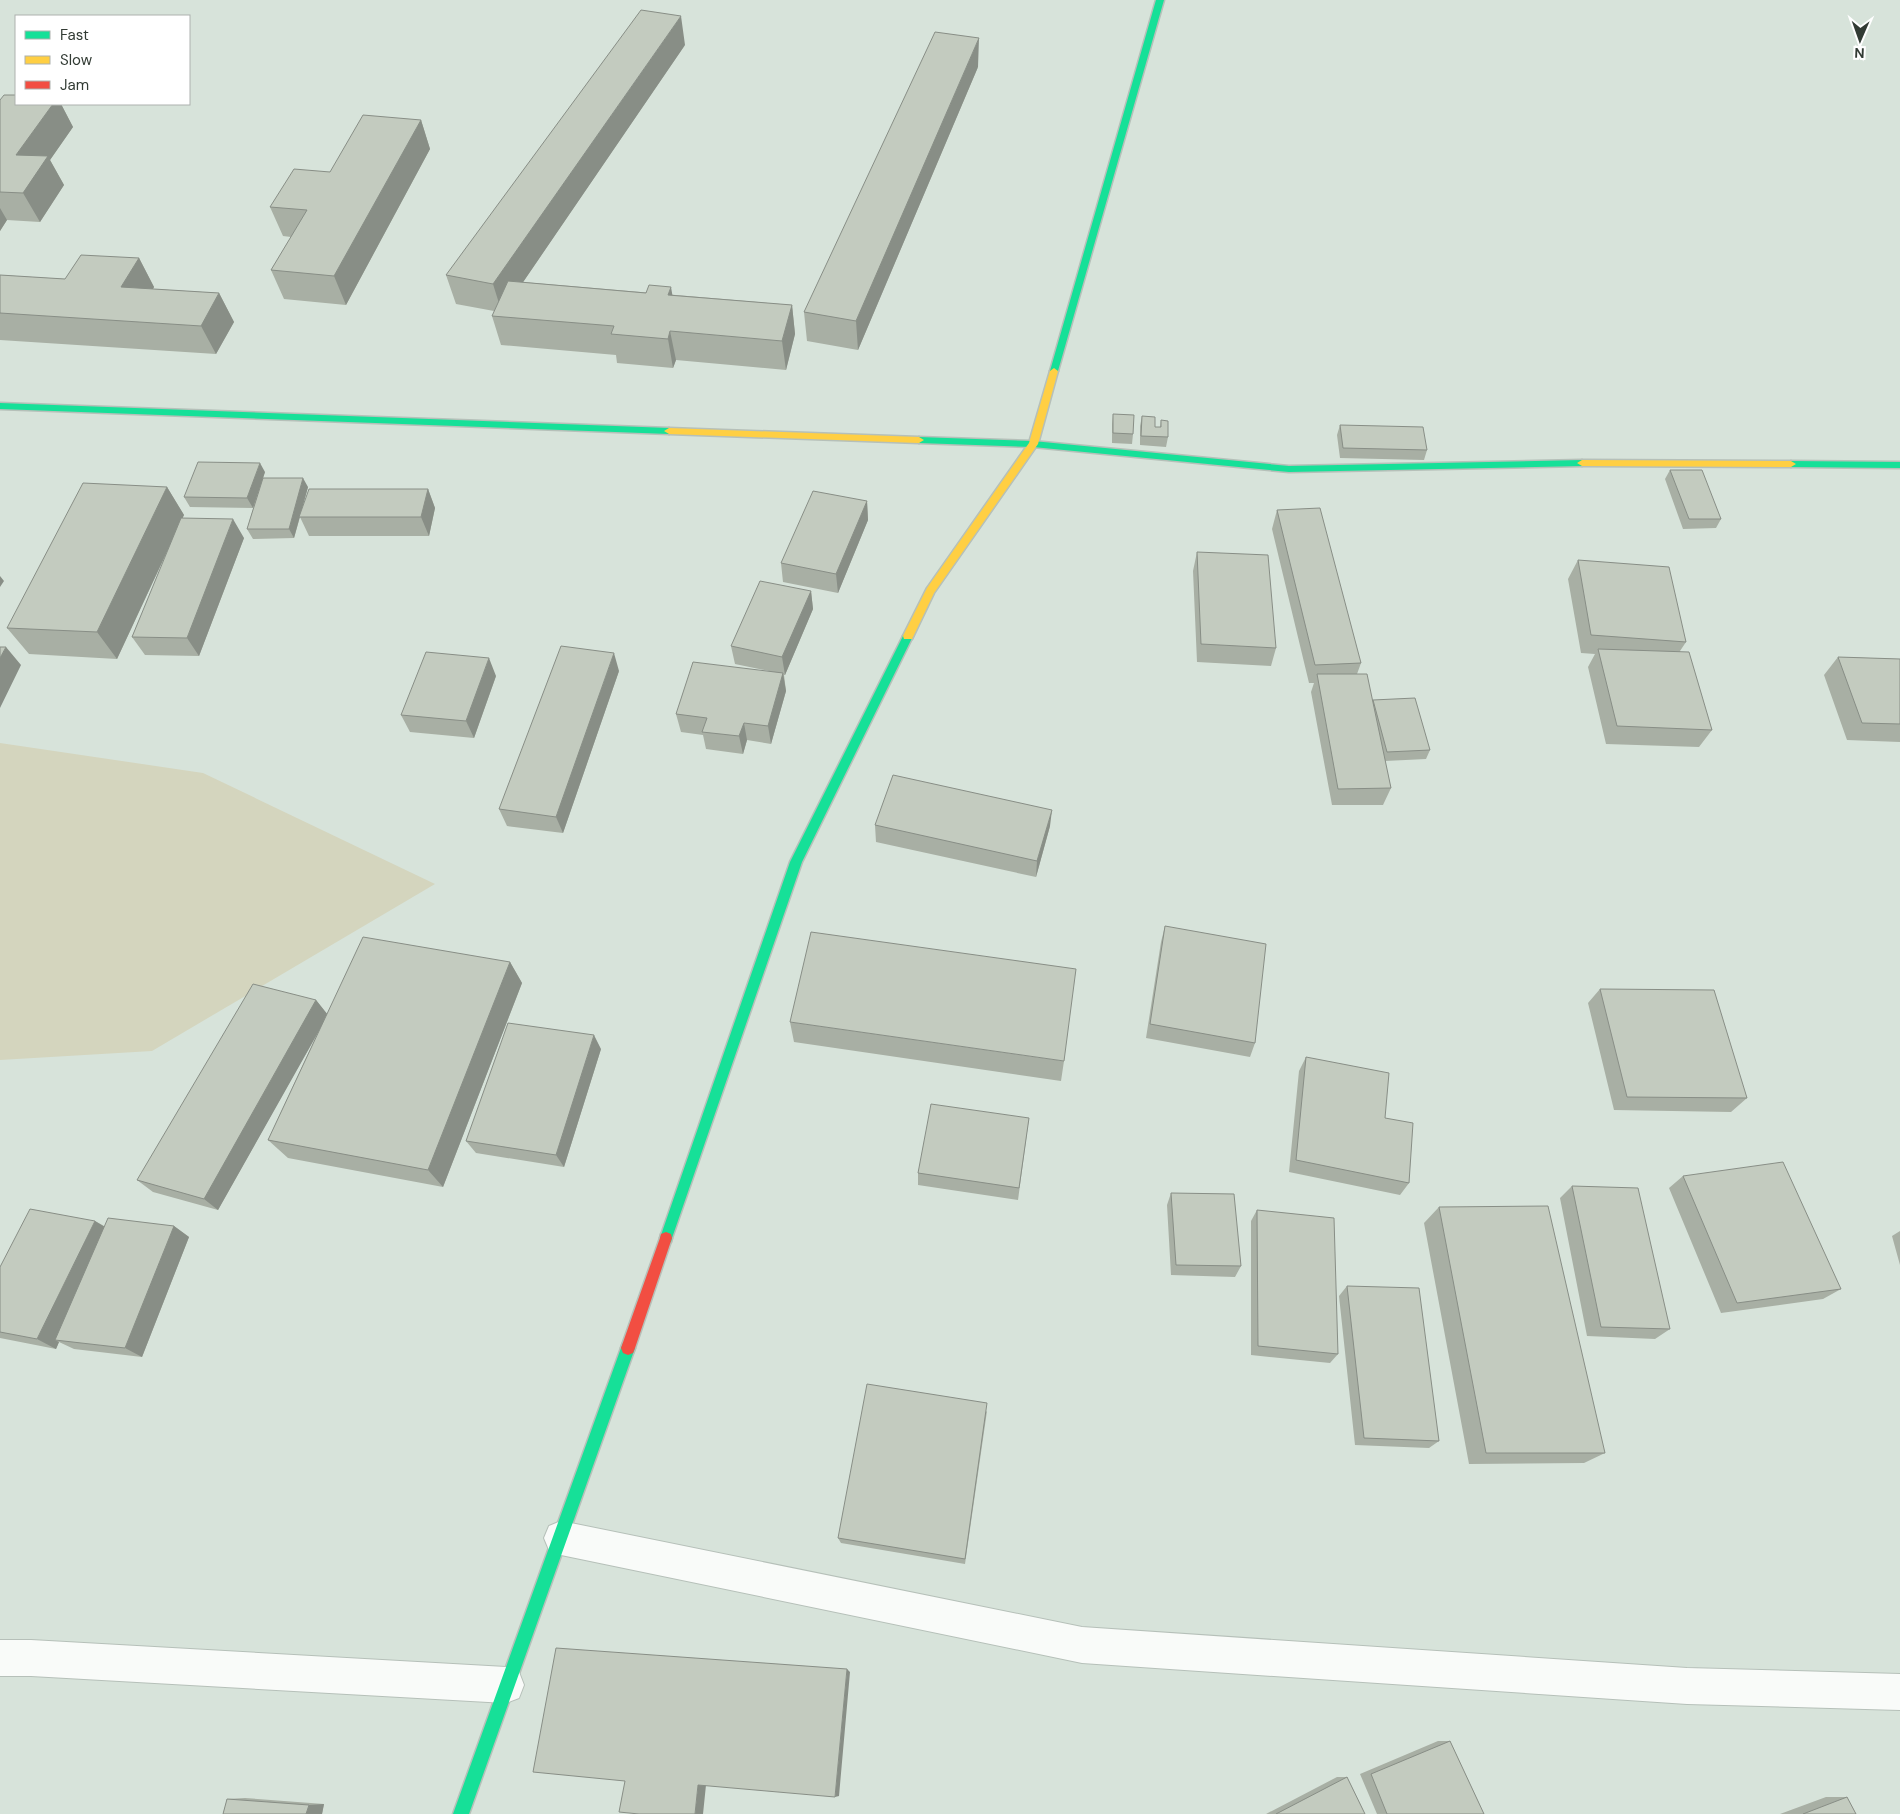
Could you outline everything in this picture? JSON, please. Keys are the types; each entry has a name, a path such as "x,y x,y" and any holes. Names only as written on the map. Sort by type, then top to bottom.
{"street":[{"path":"461,1814 506,1685 561,1538 796,862 930,592 1033,444 1160,0"},
{"path":"0,406 1033,444 1289,469 1568,463 1900,465"},
{"path":"561,1538 1082,1645 1687,1686 1900,1692"},
{"path":"0,1658 31,1658 506,1685"}],"green space":[{"path":"0,743 203,773 435,884 152,1051 0,1060"}],"building":[{"path":"641,10 681,16 493,284 446,275"},
{"path":"935,32 979,38 856,321 804,312"},
{"path":"4,95 15,95 15,105 52,105 16,155 48,156 23,193 0,192 0,100"},
{"path":"363,115 421,120 334,276 271,270 307,210 270,207 294,169 330,172"},
{"path":"81,255 139,258 121,287 219,293 201,326 0,313 0,275 65,279"},
{"path":"508,281 646,293 649,285 671,287 668,295 792,305 782,341 670,331 668,339 611,334 614,326 492,316"},
{"path":"1113,414 1134,415 1133,434 1113,433"},
{"path":"1142,416 1155,417 1155,427 1161,427 1161,420 1168,421 1168,437 1141,436"},
{"path":"1340,425 1423,427 1427,450 1343,448"},
{"path":"198,462 260,463 247,498 184,497"},
{"path":"1670,470 1702,470 1721,519 1689,519"},
{"path":"263,478 303,478 289,529 247,529"},
{"path":"83,483 167,487 97,632 7,628"},
{"path":"309,489 428,489 421,517 299,517"},
{"path":"813,491 867,501 836,574 781,563"},
{"path":"1320,508 1361,663 1315,665 1277,510"},
{"path":"181,518 233,519 187,638 132,637"},
{"path":"1197,552 1268,555 1276,648 1201,644"},
{"path":"1578,560 1669,567 1686,642 1591,635"},
{"path":"760,581 811,591 782,657 731,646"},
{"path":"561,646 614,653 556,817 499,809"},
{"path":"0,647 6,647 0,658"},
{"path":"1598,649 1689,652 1712,730 1617,726"},
{"path":"426,652 489,658 466,721 401,715"},
{"path":"1838,657 1900,659 1900,724 1862,723"},
{"path":"693,662 783,673 768,726 744,723 739,736 702,732 707,718 676,714"},
{"path":"1317,674 1367,674 1391,788 1338,789"},
{"path":"1415,698 1430,750 1387,752 1373,700"},
{"path":"893,775 1052,810 1037,861 875,825"},
{"path":"1165,926 1266,944 1255,1043 1150,1024"},
{"path":"811,932 1076,969 1064,1061 790,1022"},
{"path":"363,937 510,962 428,1170 268,1140"},
{"path":"253,984 316,1000 204,1199 137,1180"},
{"path":"1600,989 1714,990 1747,1098 1627,1097"},
{"path":"508,1023 594,1035 556,1155 466,1141"},
{"path":"1306,1057 1389,1073 1385,1118 1413,1123 1409,1183 1296,1160"},
{"path":"931,1104 1029,1118 1019,1188 918,1173"},
{"path":"1783,1162 1841,1289 1737,1303 1683,1176"},
{"path":"1572,1186 1638,1188 1670,1329 1601,1327"},
{"path":"1171,1193 1234,1194 1241,1266 1176,1265"},
{"path":"1548,1206 1605,1453 1486,1453 1439,1207"},
{"path":"30,1209 95,1221 37,1339 0,1332 0,1267"},
{"path":"1257,1210 1334,1218 1338,1354 1258,1346"},
{"path":"108,1218 174,1226 125,1348 55,1340"},
{"path":"1347,1286 1419,1288 1439,1441 1364,1438"},
{"path":"867,1384 987,1403 965,1559 838,1538"},
{"path":"556,1648 847,1669 835,1797 698,1785 695,1814 639,1814 619,1812 625,1781 533,1772"},
{"path":"1450,1741 1484,1814 1387,1814 1371,1774"},
{"path":"1347,1777 1365,1814 1276,1814"},
{"path":"1847,1797 1856,1814 1803,1814"},
{"path":"227,1799 309,1805 306,1814 223,1814"}],"traffic: fast":[{"path":"1054,371 1160,0"},
{"path":"0,406 669,431"},
{"path":"919,440 1033,444 1289,469 1582,463"},
{"path":"1791,464 1900,465"},
{"path":"666,1238 796,862 908,636"},
{"path":"461,1814 628,1348"}],"traffic: slow":[{"path":"908,636 930,591 1033,444 1054,371"},
{"path":"669,431 919,440"},
{"path":"1582,463 1791,464"}],"traffic: jam":[{"path":"628,1348 666,1238"}]}
